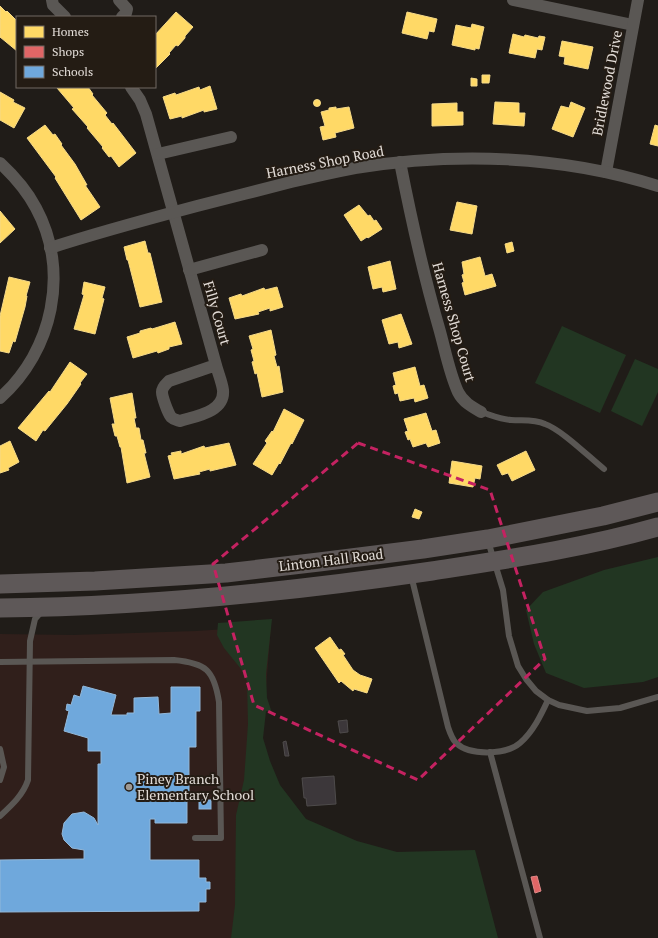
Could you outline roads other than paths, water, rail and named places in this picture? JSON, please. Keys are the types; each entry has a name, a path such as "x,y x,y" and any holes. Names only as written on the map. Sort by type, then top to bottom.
{"main road":[{"name":"Linton Hall Road","path":"0,584 95,581 226,573 415,550 488,539 603,516 658,502"},
{"name":"Linton Hall Road","path":"0,608 47,607 223,597 411,574 593,543 658,527"}],"street":[{"path":"52,0 53,5 64,16"},
{"path":"119,0 126,9 126,13 123,16"},
{"path":"513,0 633,25"},
{"name":"Bridlewood Drive","path":"606,172 638,0"},
{"name":"Filly Court","path":"132,88 140,100 146,114 223,390 223,398 219,405 213,410 180,420 176,420 171,416 163,398 162,392 164,386 169,381 216,365"},
{"path":"158,154 231,137"},
{"name":"Harness Shop Road","path":"50,248 94,233 235,196 337,172 400,162 452,159 508,160 554,164 606,172 658,186"},
{"name":"Harness Shop Court","path":"400,162 412,227 449,364 459,393 466,403 481,412"},
{"path":"0,163 12,174 36,208 45,228 53,266 53,295 50,316 44,335 24,371 0,398"},
{"name":"Filly Court","path":"189,270 262,250"}],"lane":[{"name":"Harness Shop Court","path":"481,412 497,418 510,420 533,420 545,424 556,430 604,469"},
{"path":"488,539 503,590 510,636 518,666 536,691 548,700 587,711 620,708 658,697"},
{"path":"411,574 451,736 455,742 467,750 478,752 511,749 519,744 529,733 548,700"},
{"path":"0,816 18,800 25,789 28,780 30,640 35,619 47,607"},
{"path":"0,662 174,660 187,661 206,668 215,681 219,702 221,838 195,838"},
{"path":"0,749 4,767 0,780"},
{"path":"490,752 540,938"}],"place":[{"name":"Piney Branch Elementary School","path":"129,787"}]}
